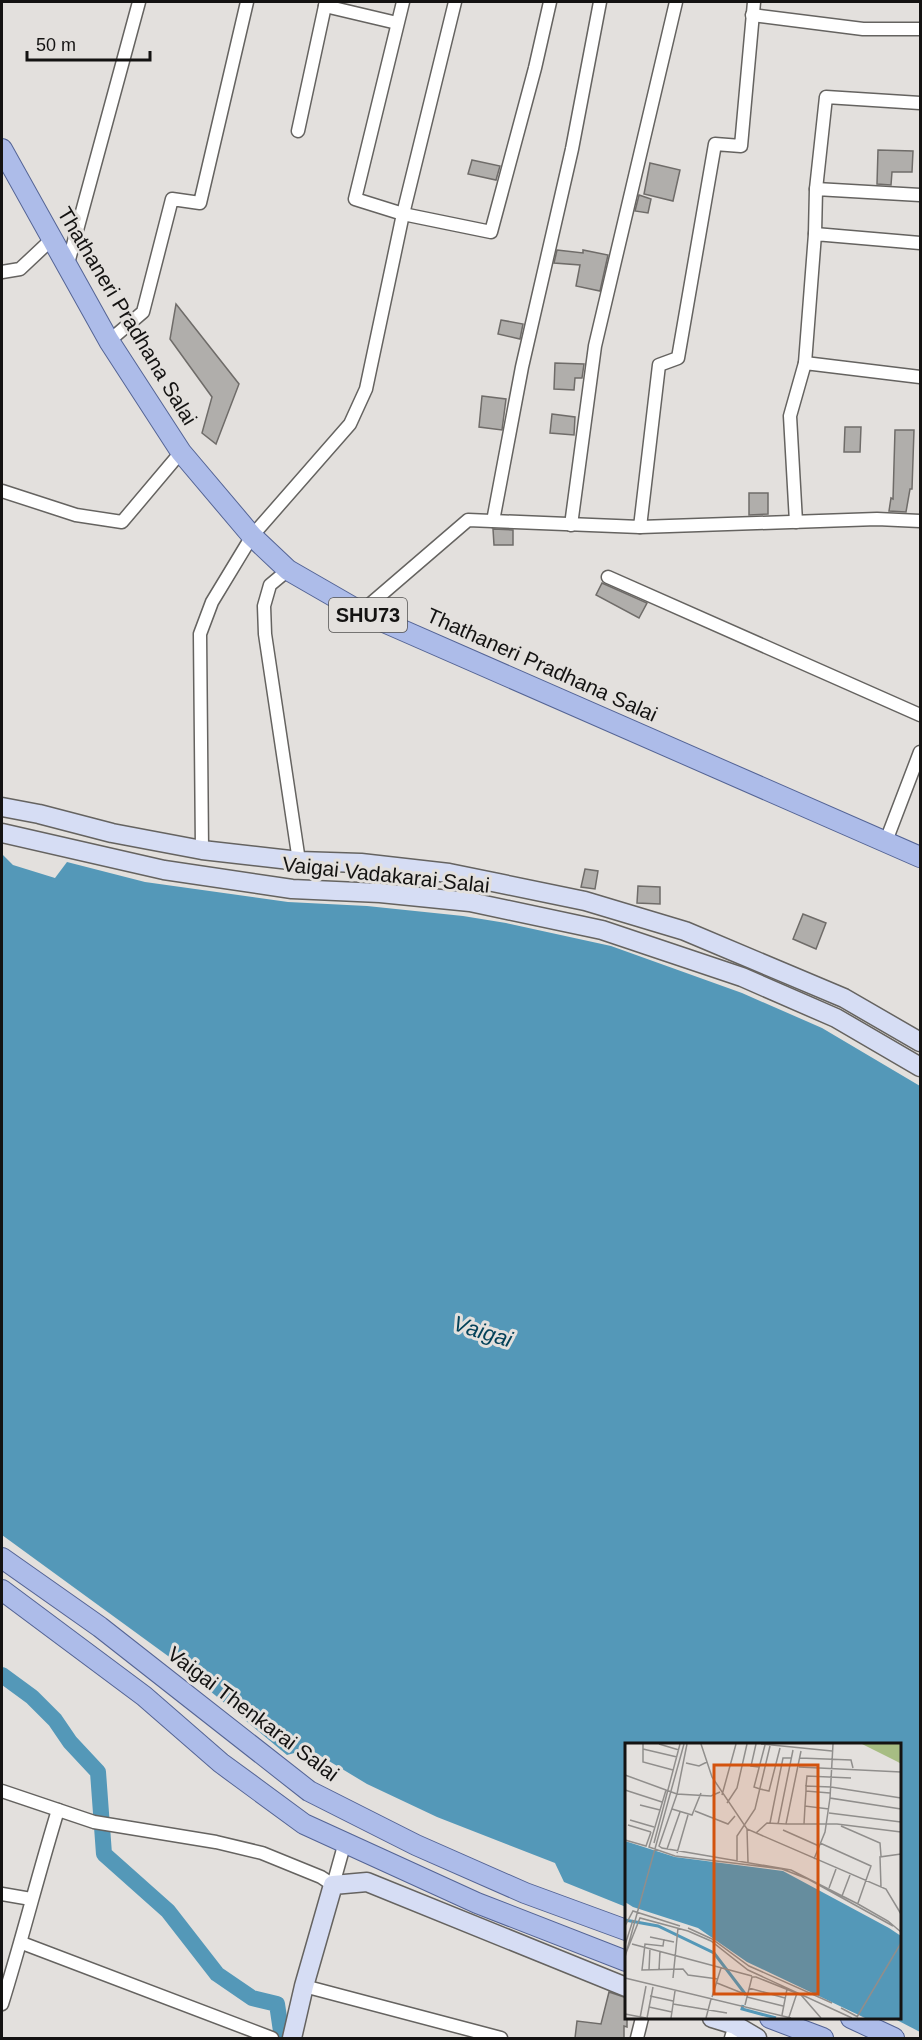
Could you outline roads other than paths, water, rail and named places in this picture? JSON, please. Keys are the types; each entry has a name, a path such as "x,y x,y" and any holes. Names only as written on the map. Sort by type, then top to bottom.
{"main road":[{"name":"Thathaneri Pradhana Salai","path":"2,149 109,341 181,452 252,536 288,570 361,612 921,857"},
{"name":"Vaigai Vadakarai Salai","path":"2,807 112,833 202,850 299,861 361,863 449,873 585,901 695,935 844,998 921,1042"},
{"name":"Vaigai Vadakarai Salai","path":"2,833 164,870 292,890 380,893 470,902 602,930 742,977 836,1018 921,1067"},
{"name":"Vaigai Thenkarai Salai","path":"2,1558 100,1627 309,1791 416,1845 525,1893 625,1929"},
{"path":"2,1590 144,1696 221,1763 304,1824 477,1902 625,1960"},
{"path":"292,2038 304,1986 333,1886 368,1882 625,1986"},
{"path":"714,2019 733,2032 757,2038"},
{"path":"773,2019 823,2038"},
{"path":"853,2019 894,2038"}],"street":[{"path":"67,269 139,2"},
{"path":"109,341 143,312 172,199 200,203 247,2"},
{"path":"402,2 355,200 403,214 491,231 535,68 550,2"},
{"path":"202,850 200,634 212,602 252,536 350,424 366,389 403,214 455,2"},
{"path":"493,521 522,367 572,149 600,2"},
{"path":"571,525 595,346 676,2"},
{"path":"640,527 658,365 678,358 715,144 741,146 754,2"},
{"path":"298,131 325,4 397,23"},
{"path":"752,15 863,29 921,29"},
{"path":"796,522 790,416 805,363 815,234 816,189 826,97 921,103"},
{"path":"816,189 921,195"},
{"path":"815,234 921,243"},
{"path":"2,272 20,269 52,239"},
{"path":"805,363 921,377"},
{"path":"2,491 76,515 122,522 181,452"},
{"path":"361,612 468,520 640,527 878,519 921,521"},
{"path":"288,570 270,585 264,606 265,634 299,861"},
{"path":"608,577 921,715"},
{"path":"886,841 921,752"},
{"path":"2,1791 94,1822 216,1842 262,1853 321,1877 333,1886 345,1842"},
{"path":"2,2004 22,1943 31,1899 58,1810"},
{"path":"2,1894 31,1899"},
{"path":"22,1943 272,2038"},
{"path":"304,1986 501,2038"},
{"path":"637,2038 642,2019"}],"water":[{"name":"Vaigai","path":"2,854 13,865 55,878 67,862 145,882 288,902 367,906 506,923 611,946 742,993 822,1028 920,1086 920,2032 895,2019 901,2019 901,1743 625,1743 625,1907 564,1882 555,1863 437,1817 367,1784 309,1749 287,1755 168,1656 2,1535"}],"waterway":[{"path":"2,1675 32,1697 55,1720 70,1742 98,1772 104,1854 168,1911 217,1974 252,1998 277,2004 282,2038"}]}
